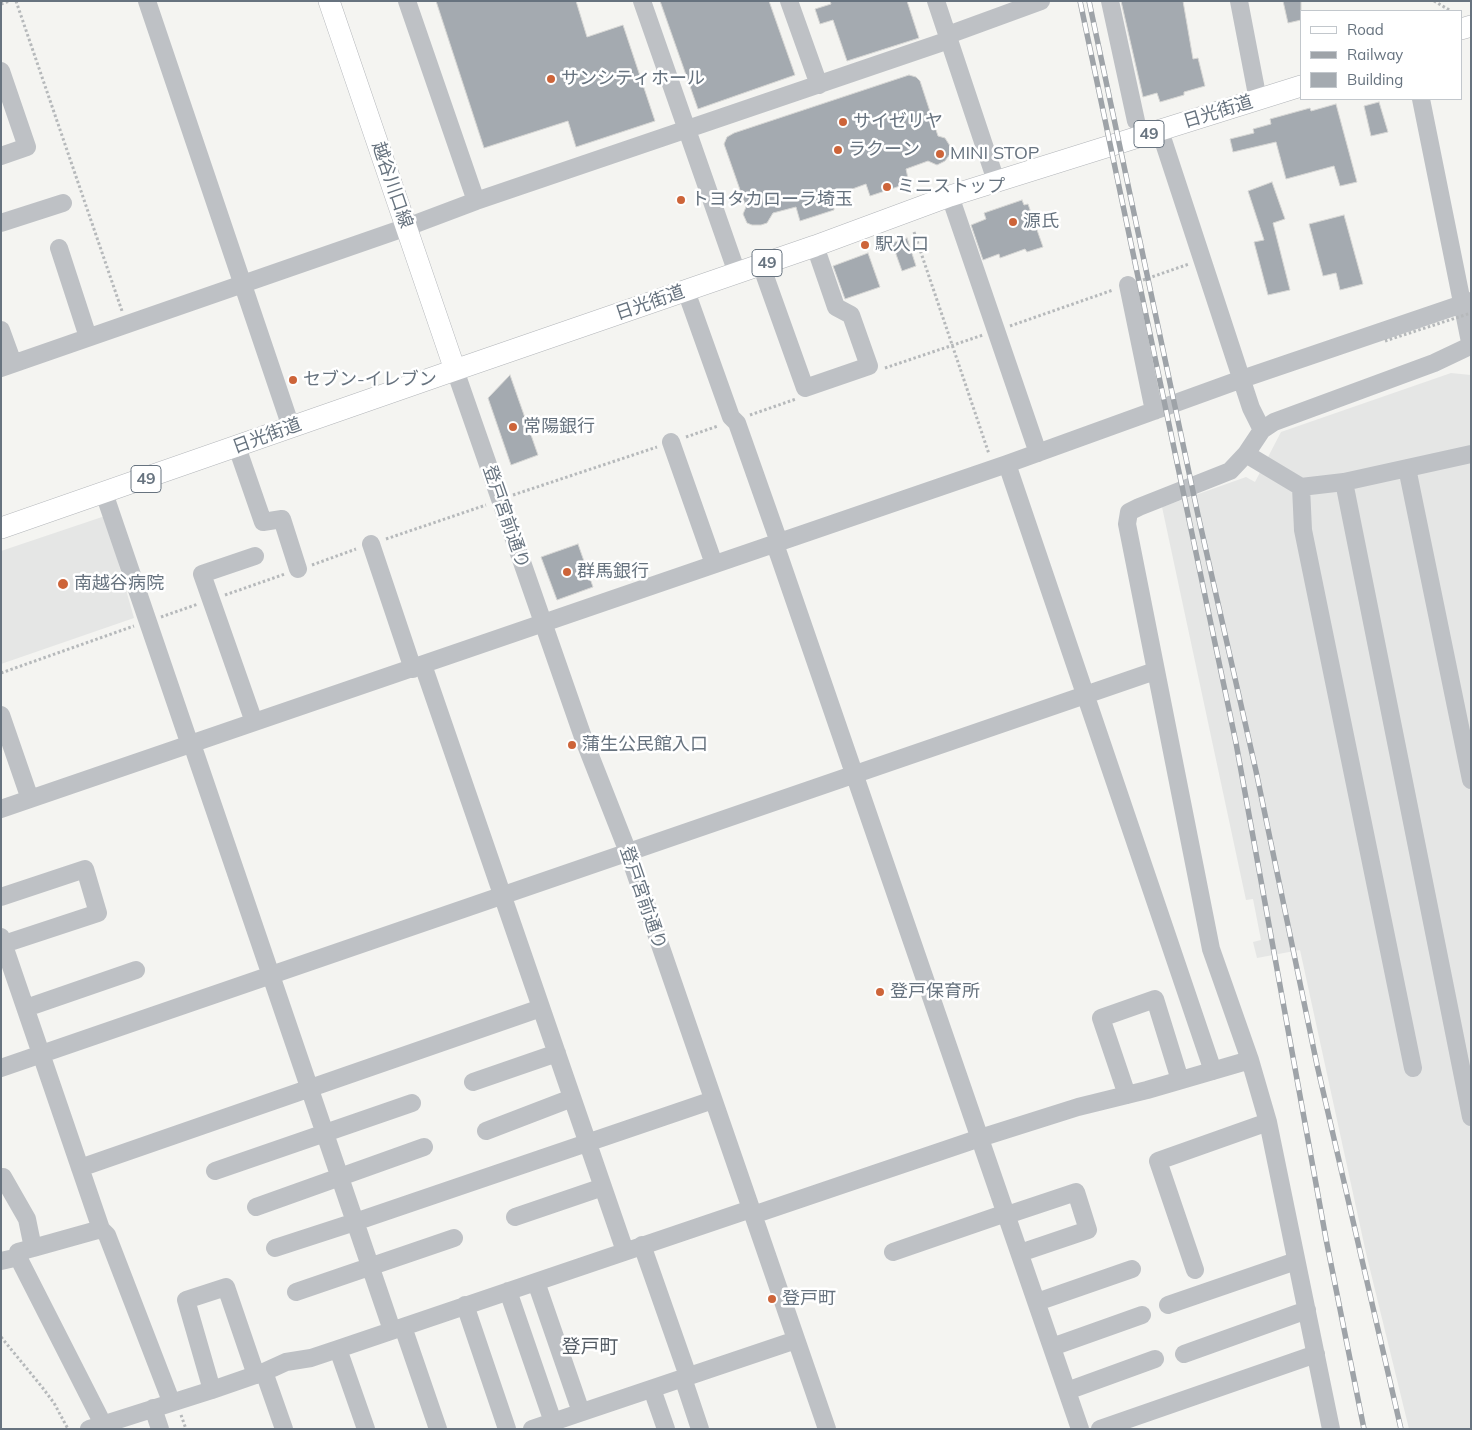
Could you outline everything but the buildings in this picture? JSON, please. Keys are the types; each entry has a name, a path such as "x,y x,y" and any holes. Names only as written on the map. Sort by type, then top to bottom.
{"main road":[{"name":"越谷川口線","path":"329,1 454,370"},
{"name":"日光街道","path":"1,528 761,265 950,196 1300,86"}],"street":[{"path":"146,1 291,428"},
{"path":"408,1 476,201"},
{"path":"642,1 737,273"},
{"path":"790,1 818,85"},
{"path":"936,1 996,181"},
{"path":"1,330 7,366 407,227 476,201 818,85 949,38 1041,1"},
{"path":"1110,1 1136,122"},
{"path":"1239,1 1258,100"},
{"path":"1,71 27,147 1,156"},
{"path":"1331,1429 1268,1122 1250,1060 1211,949 1127,524 1129,512 1230,471 1246,454 1262,430 1274,422 1434,363 1470,347 1468,306 1421,100"},
{"path":"1160,131 1251,408 1262,430"},
{"path":"950,196 1038,453"},
{"path":"1,223 63,203"},
{"path":"761,265 805,388 869,366 851,315 836,307 814,246"},
{"path":"59,248 88,337"},
{"path":"1128,285 1154,411"},
{"path":"686,291 731,417 737,423 854,774 1080,1429"},
{"path":"1,809 777,543 999,463 1038,453 1242,379 1468,306"},
{"name":"登戸宮前通り","path":"454,370 590,756 628,852 827,1429"},
{"path":"671,442 714,564"},
{"path":"237,447 263,522 282,519 298,569"},
{"path":"1246,454 1301,487 1344,482 1471,454"},
{"path":"999,463 1085,695 1212,1072"},
{"path":"1407,468 1471,780"},
{"path":"1344,482 1471,1117"},
{"path":"1301,487 1303,530 1413,1068"},
{"path":"104,493 355,1222 371,1266 438,1429"},
{"path":"371,544 502,895 625,1251"},
{"path":"254,722 202,574 255,556"},
{"path":"1,1068 1156,670"},
{"path":"1,715 30,799"},
{"path":"1,897 85,869 98,913 2,940 5,962 26,1008 101,1229 106,1235 171,1402"},
{"path":"26,1008 136,970"},
{"path":"1127,1095 1100,1018 1155,999 1180,1080"},
{"path":"80,1168 541,1008"},
{"path":"473,1082 557,1054"},
{"path":"1,1177 3,1177 27,1219 26,1252 20,1261 98,1427 212,1390 286,1362 311,1358 338,1349 642,1245 752,1212 1078,1107 1212,1072 1250,1060"},
{"path":"486,1131 572,1098"},
{"path":"275,1248 713,1100"},
{"path":"215,1171 412,1103"},
{"path":"1195,1270 1158,1161 1268,1122"},
{"path":"256,1206 424,1147"},
{"path":"515,1217 603,1187"},
{"path":"893,1252 1076,1192 1088,1230 1020,1253"},
{"path":"1,1261 101,1229"},
{"path":"296,1292 454,1238"},
{"path":"642,1245 686,1377 700,1429"},
{"path":"1168,1305 1296,1261"},
{"path":"1036,1302 1132,1269"},
{"path":"536,1282 581,1412"},
{"path":"212,1390 186,1300 226,1287 284,1429"},
{"path":"508,1291 555,1424"},
{"path":"465,1305 507,1429"},
{"path":"1184,1354 1307,1310"},
{"path":"1052,1346 1142,1315"},
{"path":"532,1429 555,1424 581,1412 796,1340"},
{"path":"338,1349 366,1429"},
{"path":"1100,1429 1316,1354"},
{"path":"1067,1391 1155,1359"},
{"path":"652,1389 666,1429"},
{"path":"153,1408 160,1429"}],"path":[{"path":"1,4 10,1"},
{"path":"16,1 126,325"},
{"path":"1434,1 1449,10"},
{"path":"914,232 999,463"},
{"path":"1385,341 1468,306"},
{"path":"1,673 500,500"},
{"path":"1,1338 42,1387 68,1429"}],"shaded area":[{"path":"1451,373 1471,375 1471,1429 1409,1429 1366,1253 1300,950 1257,958 1253,942 1261,940 1253,899 1246,900 1162,507 1246,477 1255,482 1281,432"},
{"name":"南越谷病院","path":"105,516 134,618 1,664 1,551"}],"railway":[{"path":"1080,1 1236,743 1326,1239 1364,1429"},
{"path":"1089,1 1198,515 1256,771 1317,1065 1401,1429"}],"place":[{"name":"サンシティホール","path":"551,79"},
{"name":"サイゼリヤ","path":"843,122"},
{"name":"ラクーン","path":"838,150"},
{"name":"MINI STOP","path":"940,154"},
{"name":"ミニストップ","path":"887,187"},
{"name":"トヨタカローラ埼玉","path":"681,200"},
{"name":"源氏","path":"1013,222"},
{"name":"駅入口","path":"865,245"},
{"name":"セブン-イレブン","path":"293,380"},
{"name":"常陽銀行","path":"513,427"},
{"name":"群馬銀行","path":"567,572"},
{"name":"南越谷病院","path":"63,584"},
{"name":"蒲生公民館入口","path":"572,745"},
{"name":"登戸保育所","path":"880,992"},
{"name":"登戸町","path":"772,1299"}],"district":[{"name":"登戸町","path":"590,1347"}]}
